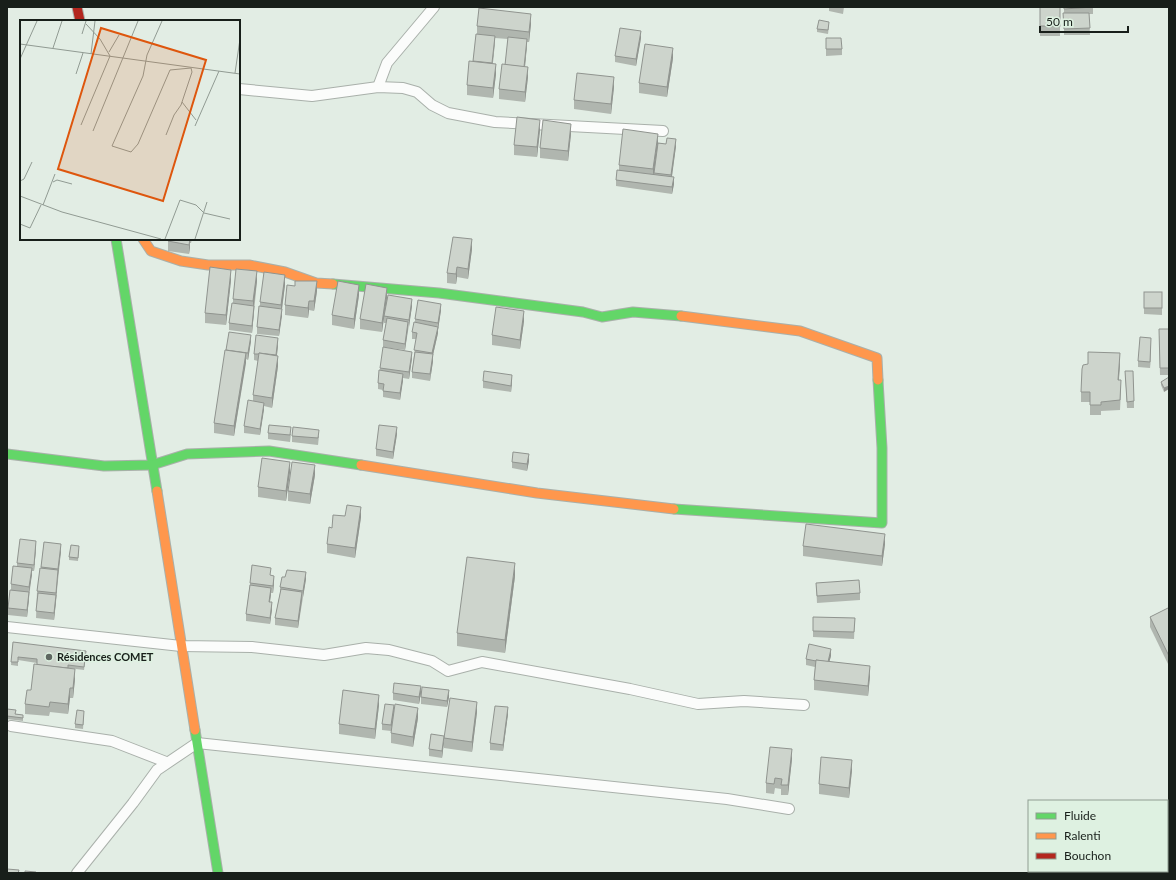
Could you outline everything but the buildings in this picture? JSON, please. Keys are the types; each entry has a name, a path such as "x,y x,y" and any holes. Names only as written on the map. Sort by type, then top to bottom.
{"street":[{"path":"77,7 80,20"},
{"path":"378,88 387,63 434,7"},
{"path":"240,89 312,96 378,88 403,88 417,92 432,105 448,113 495,122 663,131"},
{"path":"116,240 218,873"},
{"path":"7,454 104,466 152,465 187,454 269,451 537,493 658,508 828,518 882,523 882,448 877,358 800,331 715,319 633,312 602,317 583,312 439,293 316,283 285,272 249,265 208,265 181,261 159,255 151,251 144,240"},
{"path":"7,627 181,646 252,647 324,655 366,648 389,650 432,661 448,671 482,662 630,689 698,704 744,701 804,705"},
{"path":"11,726 112,741 166,762"},
{"path":"77,873 133,803 157,770 166,762 197,743 726,799 789,809"}],"traffic: fast":[{"path":"116,240 157,491"},
{"path":"333,284 439,293 583,312 602,317 633,312 681,316"},
{"path":"674,509 882,523 882,448 878,380"},
{"path":"7,454 104,466 152,465 187,454 269,451 361,465"},
{"path":"195,730 218,873"}],"traffic: slow":[{"path":"144,240 151,251 181,261 208,265 249,265 285,272 316,283 333,284"},
{"path":"681,316 800,331 877,358 878,380"},
{"path":"361,465 537,493 674,509"},
{"path":"157,491 195,730"}],"traffic: jam":[{"path":"77,7 80,20"}],"place":[{"name":"Résidences COMET","path":"49,657"}]}
